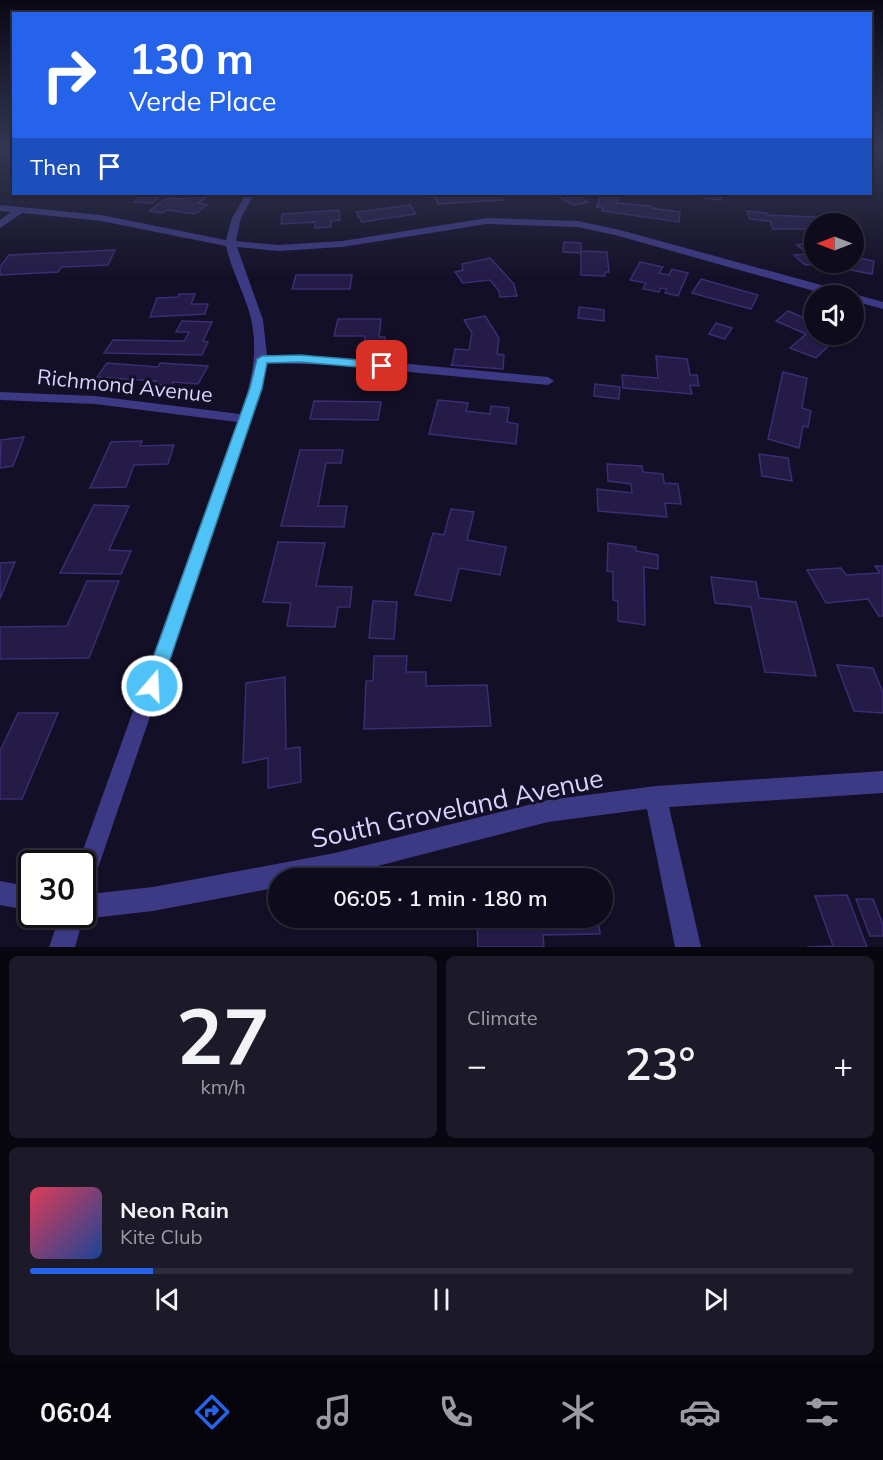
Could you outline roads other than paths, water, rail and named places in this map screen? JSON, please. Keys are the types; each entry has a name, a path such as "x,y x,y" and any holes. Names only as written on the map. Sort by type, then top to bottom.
{"street":[{"path":"94,850 256,388 262,359 257,318 231,244 239,213 249,195"},
{"path":"0,208 101,218 231,244 278,248 319,246 462,223 512,220 561,222 617,232 807,285"},
{"path":"0,225 21,209"},
{"path":"864,301 883,306"},
{"path":"262,359 335,361 548,381"},
{"name":"Richmond Avenue","path":"0,396 95,400 246,419"},
{"name":"South Groveland Avenue","path":"96,905 153,899 335,865 548,811 656,797 883,782"},
{"path":"656,797 688,947"},
{"path":"0,893 18,896"},
{"path":"62,947 68,928"}]}
